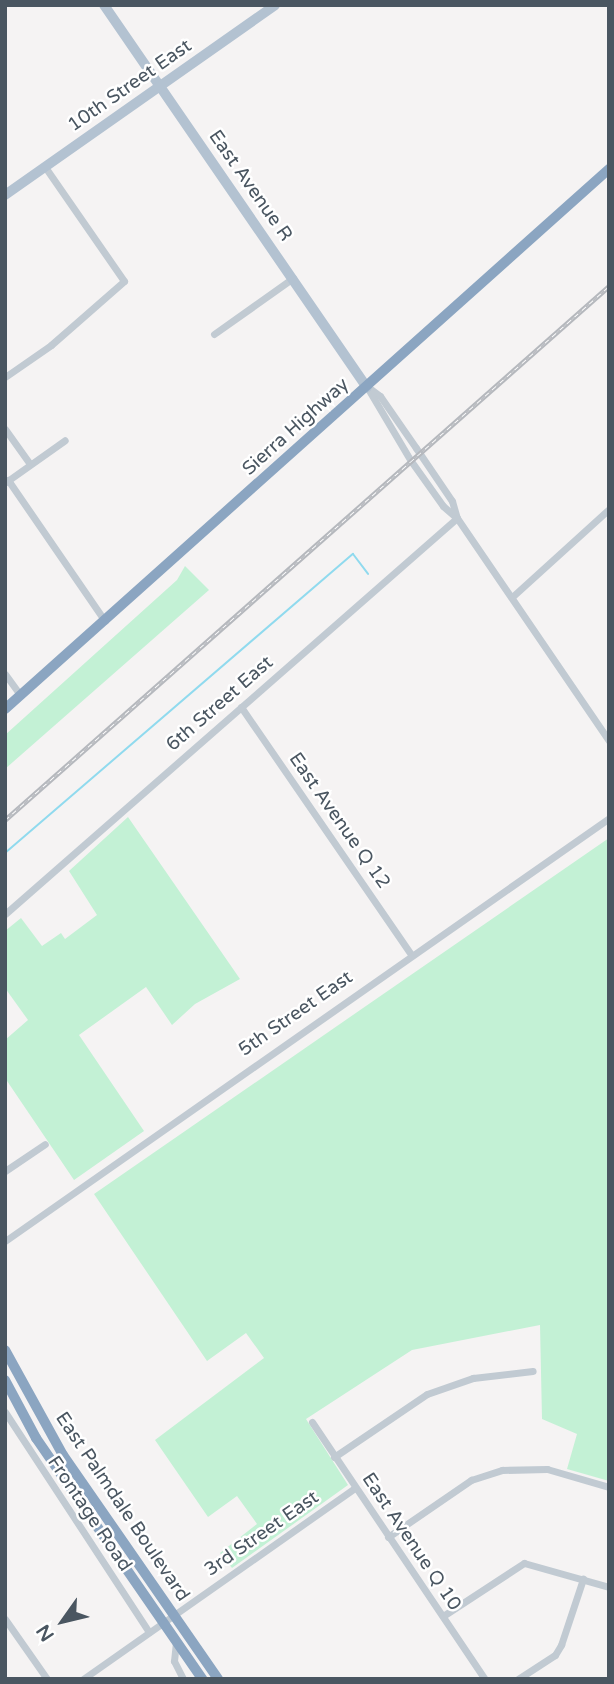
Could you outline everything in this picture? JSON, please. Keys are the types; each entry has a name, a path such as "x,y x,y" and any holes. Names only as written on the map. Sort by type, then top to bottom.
{"highway":[{"name":"Sierra Highway","path":"5,709 609,169"},
{"name":"East Palmdale Boulevard","path":"5,1350 63,1455 218,1679"},
{"name":"East Palmdale Boulevard","path":"5,1380 36,1438 202,1679"}],"main road":[{"name":"East Avenue R","path":"104,5 367,387"},
{"name":"10th Street East","path":"5,195 275,5"}],"street":[{"path":"5,377 51,345 124,281 45,167"},
{"path":"214,334 293,278"},
{"name":"East Avenue R","path":"367,387 380,396 452,501 457,518 609,741"},
{"path":"5,429 30,464"},
{"path":"65,440 6,481 105,621"},
{"path":"512,597 609,509"},
{"name":"6th Street East","path":"5,914 457,518"},
{"path":"5,674 20,695"},
{"name":"East Avenue Q 12","path":"241,707 411,954"},
{"name":"5th Street East","path":"5,1241 411,954 609,818"},
{"path":"6,1169 46,1144"},
{"path":"334,1457 427,1394 473,1378 533,1371"},
{"name":"Frontage Road","path":"5,1412 149,1632"},
{"name":"East Avenue Q 10","path":"312,1422 485,1679"},
{"path":"388,1537 471,1480 502,1470 547,1469 609,1487"},
{"name":"3rd Street East","path":"83,1679 355,1488"},
{"path":"443,1616 524,1563 609,1587"},
{"path":"518,1679 555,1655 561,1645 583,1579"},
{"path":"6,1621 47,1679"},
{"path":"177,1642 173,1661 183,1679"}],"green space":[{"path":"185,566 209,590 5,769 5,735 177,580"},
{"path":"128,817 240,979 195,1004 172,1025 146,987 79,1035 144,1131 74,1180 5,1078 5,1040 28,1020 5,988 5,931 21,918 42,946 61,933 65,939 97,915 69,871"},
{"path":"609,838 609,1481 567,1469 577,1434 542,1419 540,1325 412,1350 306,1419 348,1485 232,1568 220,1553 257,1524 237,1496 208,1517 155,1440 264,1358 246,1333 207,1361 94,1194"}],"waterway":[{"path":"5,853 353,554 368,574"}],"railway":[{"path":"5,820 609,286"}]}
